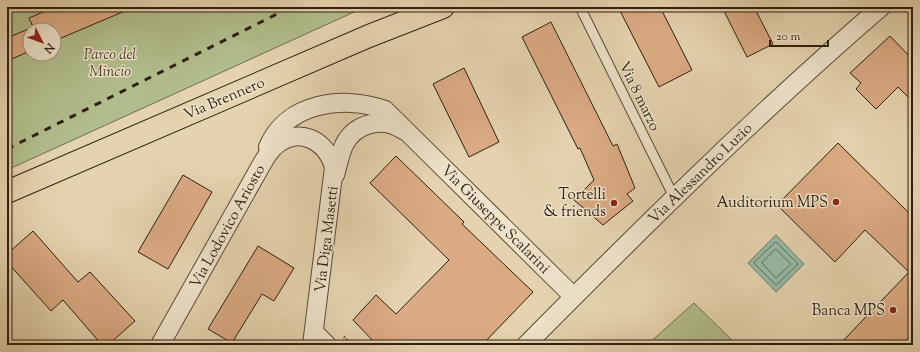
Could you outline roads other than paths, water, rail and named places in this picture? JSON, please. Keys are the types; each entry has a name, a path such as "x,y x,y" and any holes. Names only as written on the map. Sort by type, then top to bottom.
{"main road":[{"name":"Via Brennero","path":"7,192 369,36 443,7"}],"street":[{"name":"Via Alessandro Luzio","path":"526,345 674,197 811,67 881,7"},
{"path":"263,162 277,133 287,122 314,107 342,101 356,102 384,110 418,141"},
{"path":"334,179 344,145 352,134 362,126 375,122 388,123 400,128 418,141"},
{"name":"Via Lodovico Ariosto","path":"160,345 263,162 274,147 283,140 294,137 305,137 315,140"},
{"name":"Via Diga Masetti","path":"313,338 334,179 334,168 331,157 324,147 315,140"},
{"name":"Via Giuseppe Scalarini","path":"418,141 574,297"},
{"path":"313,338 327,345"}],"lane":[{"name":"Via 8 marzo","path":"580,7 674,197"}],"water":[{"path":"776,235 804,264 776,292 748,263"}],"railway":[{"path":"7,149 291,7"}],"place":[{"name":"Auditorium MPS","path":"836,202"},
{"name":"Tortelli & friends","path":"614,203"},
{"name":"Banca MPS","path":"893,310"}],"park label":[{"name":"Parco del Mincio","path":"110,62"}]}
